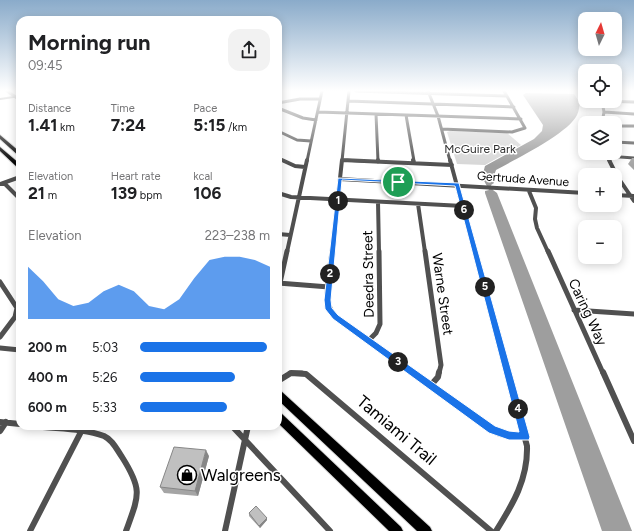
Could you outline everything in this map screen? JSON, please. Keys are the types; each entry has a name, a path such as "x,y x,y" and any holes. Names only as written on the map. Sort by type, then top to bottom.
{"main road":[{"path":"0,136 16,151"},
{"path":"0,148 16,163"},
{"path":"282,398 426,531"},
{"path":"282,420 397,531"}],"street":[{"path":"297,116 316,120"},
{"path":"282,270 317,116"},
{"path":"347,116 329,287 328,305 332,313 368,341 492,430 509,436 525,437"},
{"path":"376,116 378,162"},
{"path":"406,116 414,163"},
{"path":"431,116 521,119"},
{"path":"438,116 525,437 528,454 525,478 496,531"},
{"path":"442,129 512,132 524,128 519,116"},
{"path":"622,126 634,126"},
{"path":"282,133 297,140 311,141"},
{"path":"622,142 634,143"},
{"path":"622,156 634,158"},
{"path":"282,160 295,166 305,167"},
{"path":"342,160 452,165"},
{"path":"609,160 617,176 632,195 634,201"},
{"path":"16,178 2,183 16,195"},
{"name":"Gertrude Avenue","path":"340,179 457,184 578,193"},
{"name":"Caring Way","path":"529,190 536,208 535,219 537,228 634,441"},
{"path":"282,195 287,197 299,198 463,206"},
{"name":"Deedra Street","path":"368,341 376,334 380,324 378,202"},
{"name":"Warne Street","path":"418,204 441,365 438,377 430,385"},
{"path":"282,235 290,236"},
{"path":"0,282 16,306"},
{"path":"282,283 329,287"},
{"path":"574,310 634,314"},
{"path":"0,337 15,317 16,312"},
{"path":"0,348 16,350"},
{"name":"Tamiami Trail","path":"282,378 290,372 298,371 306,374 491,531"},
{"path":"0,431 3,422 16,424"},
{"path":"30,531 81,430"},
{"path":"85,430 107,438 136,477 139,492 126,531"},
{"path":"236,430 330,531"},
{"path":"225,531 247,430"}],"green space":[{"name":"McGuire Park","path":"447,132 507,133 521,145 485,165 457,164"}],"shaded area":[{"path":"537,116 577,116 564,130 553,138 496,170 493,178 494,183 491,185 493,190 497,193 632,531 602,531 485,193 485,191 489,190 482,177 485,166 534,139 542,131 543,125"}],"building":[{"name":"Walgreens","path":"174,447 206,450 195,491 160,487"},
{"path":"256,506 267,518 259,526 249,513"}],"place":[{"name":"Walgreens","path":"187,475"}],"route":[{"path":"340,179 398,182 457,184 525,437 509,436 492,430 335,317 329,309 327,300 340,179"}]}
